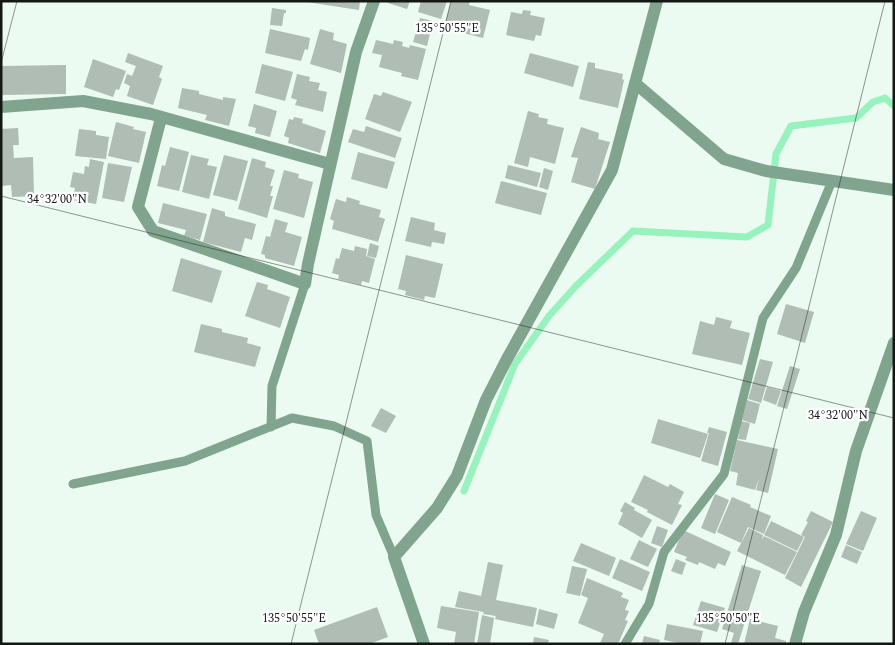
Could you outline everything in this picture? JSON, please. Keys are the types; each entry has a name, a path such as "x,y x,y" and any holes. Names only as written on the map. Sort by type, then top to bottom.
{"street":[{"path":"162,118 138,206 154,231 305,284 356,52 374,1"},
{"path":"424,644 394,557 437,508 456,476 486,400 612,170 658,1"},
{"path":"635,82 724,159 766,171 894,190"},
{"path":"1,107 83,101 162,118 330,164"},
{"path":"795,644 804,612 836,535 856,451 894,343"}],"lane":[{"path":"625,644 649,604 664,552 724,474 762,318 796,268 832,181"},
{"path":"271,427 272,386 305,284"},
{"path":"73,484 185,461 292,418 334,426 367,441 376,516 394,557"}],"building":[{"path":"300,1 360,1 359,10"},
{"path":"388,1 410,1 407,9 388,3"},
{"path":"421,1 447,1 441,19 418,12"},
{"path":"451,1 470,1 469,5 490,10 483,38 444,28"},
{"path":"272,8 286,10 282,26 270,25"},
{"path":"523,10 531,11 530,15 545,18 541,36 536,35 534,41 506,35 511,12 522,14"},
{"path":"420,18 433,21 427,46 413,42"},
{"path":"270,29 310,38 308,50 305,49 301,61 265,53"},
{"path":"320,29 334,33 333,40 347,44 341,73 310,64"},
{"path":"376,40 393,44 394,40 403,42 402,46 409,48 410,45 426,49 418,80 401,76 402,73 379,67 382,55 372,53"},
{"path":"128,53 163,66 159,77 162,79 153,105 127,96 130,86 124,83 127,74 132,76 136,66 125,62"},
{"path":"530,53 579,66 573,87 524,73"},
{"path":"93,59 126,71 119,90 116,89 113,97 84,87"},
{"path":"588,62 595,63 595,68 623,74 622,79 624,80 618,108 579,99"},
{"path":"262,64 293,72 285,101 255,93"},
{"path":"66,65 66,94 1,95 1,66"},
{"path":"297,74 310,77 309,81 320,83 318,90 327,92 323,112 295,105 297,100 291,98"},
{"path":"182,88 199,91 199,94 223,100 223,97 236,99 229,126 205,120 207,115 178,108"},
{"path":"383,92 412,102 400,132 365,119 374,94 381,96"},
{"path":"254,104 277,111 270,137 255,133 256,128 248,126"},
{"path":"528,111 539,114 538,117 548,119 547,124 564,128 555,164 530,157 528,167 514,163"},
{"path":"294,117 303,119 302,123 326,131 320,153 288,143 289,138 284,136 289,119 293,120"},
{"path":"116,122 146,132 139,163 108,156"},
{"path":"366,126 402,138 395,158 348,142 353,129 364,132"},
{"path":"581,127 599,133 598,139 610,142 595,189 571,182 578,158 571,157"},
{"path":"18,128 19,145 13,145 14,158 33,157 34,196 12,197 11,185 1,186 1,129"},
{"path":"79,129 96,131 96,135 109,137 106,159 75,156"},
{"path":"170,147 189,152 179,191 157,186 162,165 165,166"},
{"path":"358,152 395,162 387,189 351,179"},
{"path":"191,155 209,159 207,165 217,167 209,199 182,192"},
{"path":"224,155 248,161 237,201 213,195"},
{"path":"252,158 266,162 265,167 275,170 270,186 273,186 270,196 273,196 267,218 238,209"},
{"path":"90,159 104,162 96,204 72,200 75,188 70,187 73,172 84,174 85,166 89,167"},
{"path":"108,163 132,167 124,202 102,198"},
{"path":"508,165 541,173 537,187 505,178"},
{"path":"544,168 553,171 548,190 539,187"},
{"path":"284,170 299,174 298,178 313,182 304,218 273,209"},
{"path":"501,181 547,193 541,215 495,203"},
{"path":"347,197 360,201 359,204 381,210 379,217 385,219 378,242 332,229 334,221 330,219 336,199 346,202"},
{"path":"163,203 207,214 200,240 184,236 186,230 158,223"},
{"path":"212,208 225,212 225,216 256,224 252,240 245,238 241,252 203,242"},
{"path":"411,217 435,223 434,230 446,233 444,244 432,242 431,247 405,241"},
{"path":"275,219 288,223 285,232 302,237 294,266 265,258 265,255 261,254 266,236 270,237"},
{"path":"370,243 379,246 376,258 367,256"},
{"path":"355,246 367,249 366,256 375,259 369,283 362,281 361,285 338,279 339,275 332,273 336,258 339,259 342,248 354,251"},
{"path":"406,255 443,264 435,298 425,296 424,300 405,295 406,291 398,289"},
{"path":"181,258 222,271 212,303 172,291"},
{"path":"257,282 268,285 267,289 290,297 280,328 245,316"},
{"path":"786,304 814,312 805,343 777,334"},
{"path":"716,317 732,321 730,328 750,333 742,365 692,354 700,321 714,325"},
{"path":"201,324 222,329 222,332 248,338 247,343 261,347 255,367 194,352"},
{"path":"760,359 773,362 761,403 748,399"},
{"path":"790,366 800,369 787,409 777,406"},
{"path":"767,387 781,391 776,405 763,400"},
{"path":"747,400 760,404 755,424 742,420"},
{"path":"381,408 396,416 386,433 371,426"},
{"path":"658,419 708,434 700,458 651,443"},
{"path":"741,421 750,423 746,440 738,439"},
{"path":"709,427 727,432 718,466 701,461"},
{"path":"737,440 778,449 768,493 756,490 759,478 755,490 736,485 738,473 730,471"},
{"path":"644,475 668,487 670,484 684,492 678,504 682,505 672,525 631,502"},
{"path":"715,494 729,500 715,534 701,528"},
{"path":"732,497 771,516 764,534 748,527 741,543 717,532"},
{"path":"625,502 635,508 634,510 652,520 642,538 618,524 623,513 620,511"},
{"path":"811,511 833,522 801,587 785,578 805,537 801,535"},
{"path":"861,511 877,518 863,551 846,544"},
{"path":"771,521 804,537 797,551 764,535"},
{"path":"657,526 668,530 662,547 651,543"},
{"path":"749,528 763,535 762,539 764,536 797,552 785,575 737,551"},
{"path":"683,530 731,552 725,566 718,563 715,569 699,562 698,565 685,560 687,557 674,552"},
{"path":"639,540 657,549 648,567 630,559"},
{"path":"581,543 616,558 609,576 573,561"},
{"path":"846,545 862,552 857,564 841,557"},
{"path":"620,559 650,572 642,591 612,578"},
{"path":"676,559 686,563 682,575 671,571"},
{"path":"488,562 503,565 496,600 537,608 533,627 495,619 496,616 483,614 484,612 455,607 459,591 481,596"},
{"path":"742,565 761,571 738,644 734,644 731,643 734,633 722,629"},
{"path":"572,566 587,569 580,596 566,593"},
{"path":"587,578 623,593 621,597 629,600 625,610 629,611 625,620 628,621 618,644 600,643 604,634 578,623 588,598 581,595"},
{"path":"701,601 725,608 717,632 693,625"},
{"path":"441,606 479,612 474,644 454,644 456,632 437,628"},
{"path":"377,607 388,637 369,644 319,644 314,630"},
{"path":"539,609 558,614 554,629 536,624"},
{"path":"482,615 494,618 490,644 477,644"},
{"path":"750,619 778,626 775,638 786,641 786,644 744,644"},
{"path":"667,624 703,631 700,644 683,644 664,640"},
{"path":"644,636 660,640 659,644 642,644"},
{"path":"534,637 549,640 548,644 533,644"}],"waterway":[{"path":"464,491 515,364 549,316 576,286 633,231 747,237 768,225 776,154 791,126 856,118 873,102 885,98 894,106"}]}
